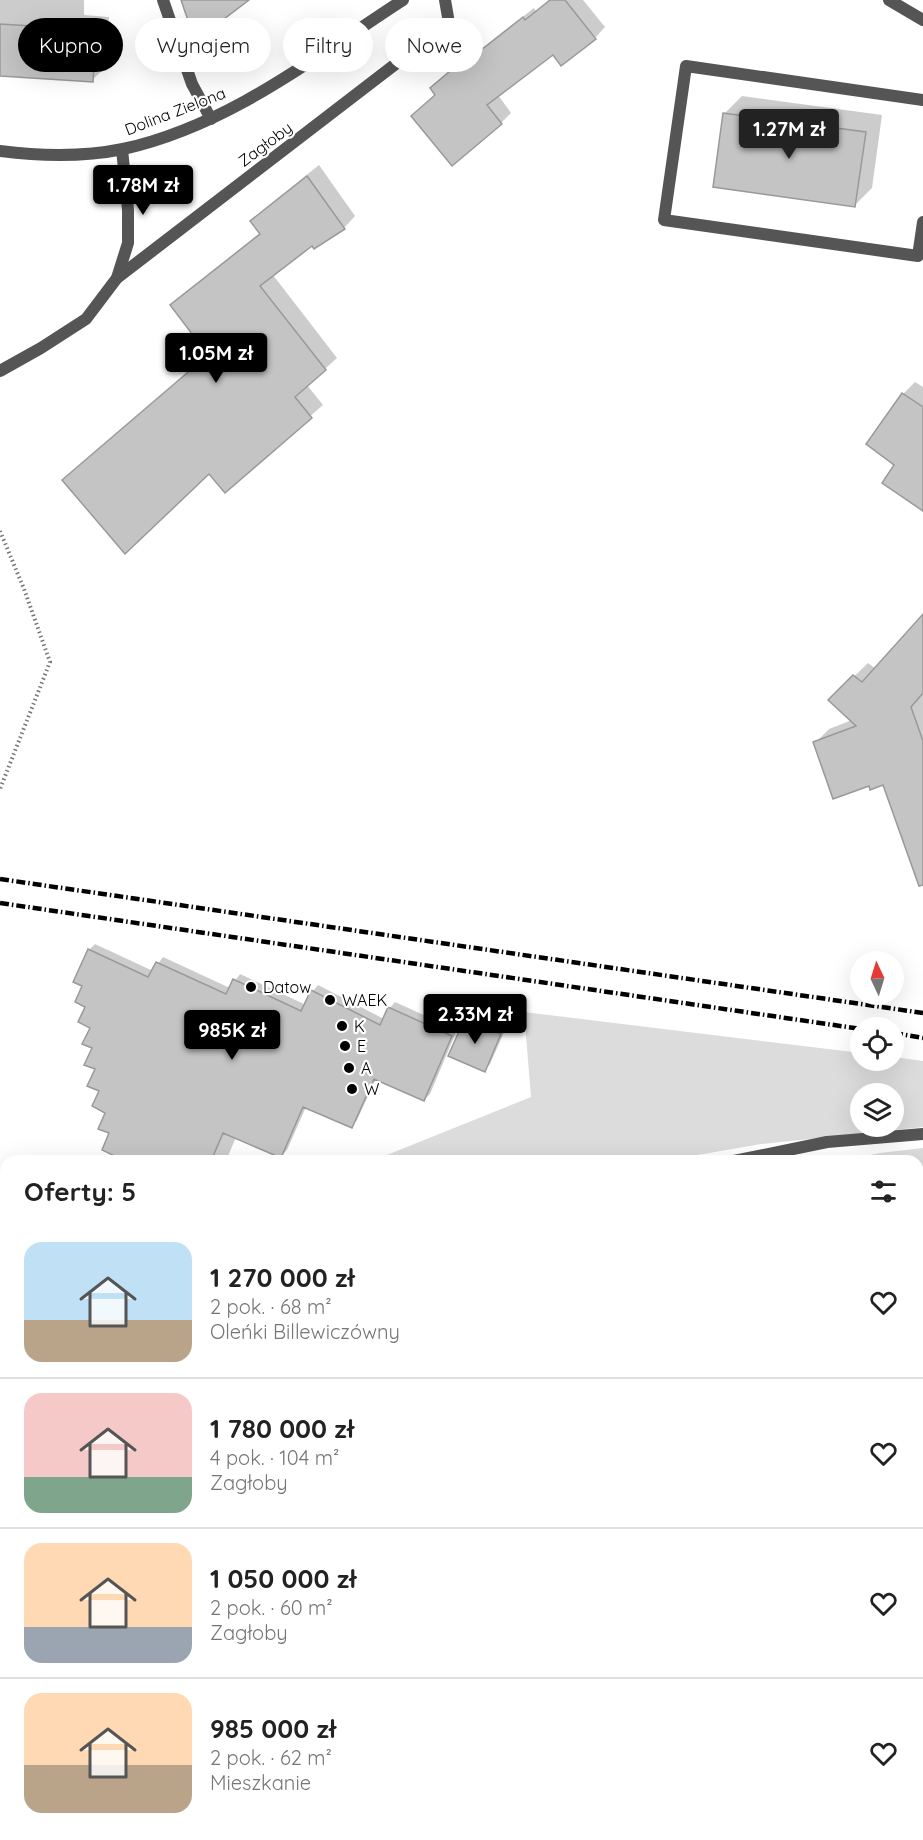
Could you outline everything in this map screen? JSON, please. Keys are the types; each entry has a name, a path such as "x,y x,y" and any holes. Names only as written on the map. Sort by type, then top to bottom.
{"street":[{"path":"164,0 192,84 211,119"},
{"name":"Dolina Zielona","path":"0,151 38,154 122,149 211,119 256,96 403,0"},
{"name":"Zagłoby","path":"0,371 86,319 117,278 449,23 445,0"},
{"path":"889,0 923,20"},
{"path":"923,100 686,66 664,220 918,255 923,222"},
{"path":"117,278 128,243 128,210 122,149"},
{"path":"763,1155 827,1142 923,1134"}],"path":[{"path":"0,531 50,662 0,789"}],"shaded area":[{"path":"524,1012 850,1052 850,1071 904,1071 904,1058 923,1061 923,1127 904,1129 904,1083 850,1083 850,1135 761,1144 698,1155 387,1155 531,1097"},
{"path":"923,1148 923,1155 870,1155"}],"building":[{"path":"181,0 249,0 225,18 187,18"},
{"path":"550,0 565,0 596,39 561,66 553,55 487,105 502,124 452,166 411,116 435,95 430,88 449,72 483,72 483,48 523,17 525,20"},
{"path":"0,24 18,25 18,72 94,72 93,82 0,76"},
{"path":"723,113 866,132 855,207 713,187"},
{"path":"307,176 345,229 314,249 312,246 260,286 326,370 295,397 312,418 225,493 209,474 125,554 62,480 208,355 170,305 260,234 250,221"},
{"path":"902,393 923,407 923,511 882,483 894,465 866,444"},
{"path":"923,614 923,693 911,707 923,741 923,885 919,886 883,785 870,790 869,786 833,799 813,742 856,726 828,700 853,675 862,682"},
{"path":"88,949 148,977 156,962 226,994 233,979 301,1011 311,990 380,1025 388,1007 452,1036 424,1101 374,1079 352,1128 303,1107 282,1155 274,1155 223,1133 214,1155 112,1155 102,1150 109,1133 98,1129 105,1113 92,1106 99,1091 87,1086 95,1069 84,1065 92,1048 82,1044 90,1028 78,1022 85,1007 75,1002 82,986 73,982"},
{"path":"465,1018 501,1034 485,1072 448,1056"}],"railway":[{"path":"0,879 923,1013"},
{"path":"0,903 850,1027"},
{"path":"904,1035 923,1038"}],"place":[{"name":"Datow","path":"251,987"},
{"name":"WAEK","path":"330,1000"},
{"name":"K","path":"342,1026"},
{"name":"E","path":"345,1046"},
{"name":"A","path":"349,1068"},
{"name":"W","path":"352,1089"}]}
